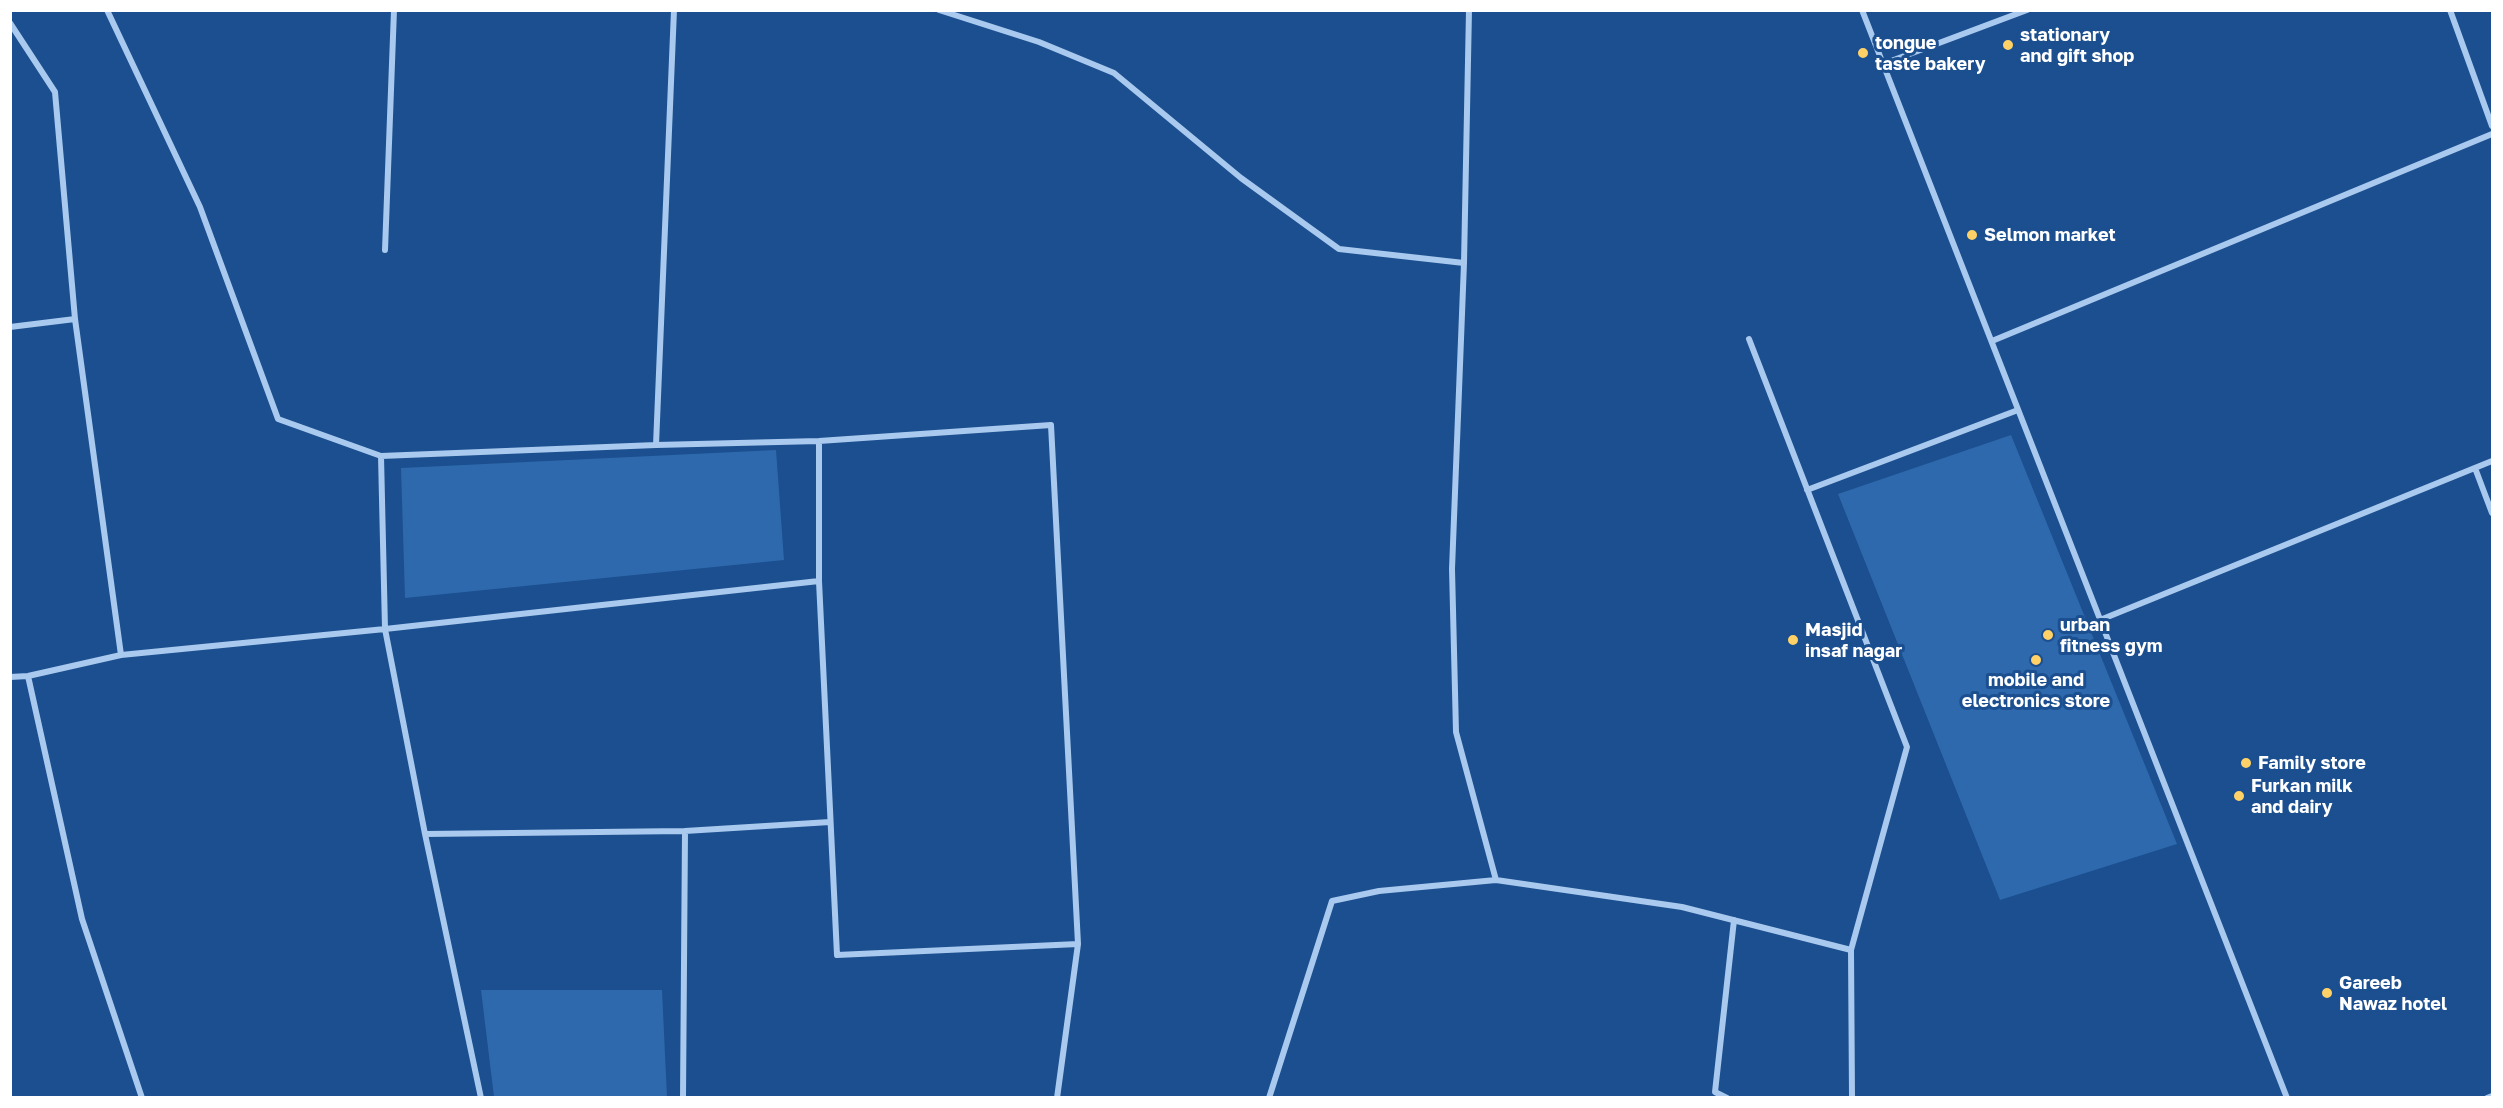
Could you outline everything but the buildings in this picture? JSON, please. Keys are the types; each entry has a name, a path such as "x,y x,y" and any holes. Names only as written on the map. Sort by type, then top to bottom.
{"street":[{"path":"107,10 200,207 278,419 381,456 819,441 1051,425 1078,944 1057,1098"},
{"path":"385,250 394,10"},
{"path":"656,445 674,10"},
{"path":"939,10 1039,42 1114,73 1241,178 1339,249 1464,263"},
{"path":"1469,10 1464,263 1452,569 1456,732 1496,880"},
{"path":"1863,10 2287,1098"},
{"path":"1883,64 2027,10"},
{"path":"2450,10 2493,126"},
{"path":"10,22 54,92 75,319 121,655"},
{"path":"1992,341 2493,134"},
{"path":"10,327 75,319"},
{"path":"1749,339 1907,747 1851,950 1852,1098"},
{"path":"1807,490 2018,410"},
{"path":"819,441 819,581 837,955 1078,944"},
{"path":"381,456 385,629 425,834 482,1098"},
{"path":"2100,620 2493,461"},
{"path":"2475,468 2493,513"},
{"path":"10,676 28,676 121,655 385,629 819,581"},
{"path":"28,676 82,919 142,1098"},
{"path":"425,834 685,831 830,822"},
{"path":"682,1098 685,831"},
{"path":"1269,1098 1332,901 1380,891 1496,880 1682,907 1851,950"},
{"path":"1727,1098 1715,1092 1734,920"},
{"path":"2487,1098 2493,1096"}],"shaded area":[{"path":"2011,435 2177,844 2000,900 1838,494"},
{"path":"776,450 784,560 405,598 401,468"},
{"path":"481,990 662,990 667,1097 494,1097"}],"place":[{"name":"stationary and gift shop","path":"2008,45"},
{"name":"tongue taste bakery","path":"1863,53"},
{"name":"Selmon market","path":"1972,235"},
{"name":"urban fitness gym","path":"2048,635"},
{"name":"Masjid insaf nagar","path":"1793,640"},
{"name":"mobile and electronics store","path":"2036,660"},
{"name":"Family store","path":"2246,763"},
{"name":"Furkan milk and dairy","path":"2239,796"},
{"name":"Gareeb Nawaz hotel","path":"2327,993"}]}
